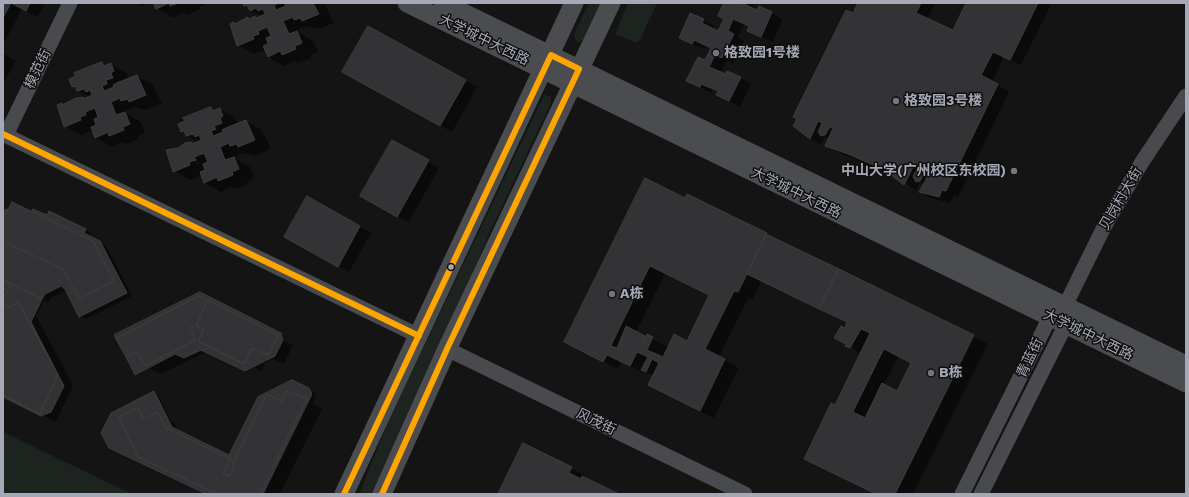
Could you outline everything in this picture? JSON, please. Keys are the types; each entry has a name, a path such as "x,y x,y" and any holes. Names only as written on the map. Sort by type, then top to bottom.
{"main road":[{"name":"大学城中大西路","path":"407,3 576,76 1060,316 1186,383"},
{"name":"大学城中大西路","path":"443,3 547,63"},
{"path":"344,494 574,3"},
{"path":"382,494 447,350 611,3"},
{"name":"大学城中大西路","path":"1060,316 1186,365"}],"street":[{"name":"模范街","path":"4,134 70,3"},
{"name":"贝岗村大街","path":"1060,316 1104,227 1142,162 1186,96"},
{"path":"4,134 419,336"},
{"name":"青蓝街","path":"962,494 1060,316"},
{"name":"青蓝街","path":"981,494 1060,316"},
{"name":"风茂街","path":"447,350 745,494"}],"shaded area":[{"path":"589,3 601,3 583,40 578,42 575,39 574,34"},
{"path":"628,3 657,3 640,40 636,43 615,34"},
{"path":"544,95 551,97 551,103 489,234 468,287 371,494 359,494 389,420"},
{"path":"3,432 132,494 3,494"}],"building":[{"path":"3,3 11,3 3,18"},
{"path":"11,3 30,3 26,11"},
{"path":"154,3 169,3 156,9"},
{"path":"169,3 179,3 170,6"},
{"path":"243,3 279,3 274,5 276,10 286,6 285,4 289,3 313,3 319,14 302,21 300,18 294,20 293,17 283,21 289,34 297,31 302,43 295,46 296,49 282,55 280,51 268,57 263,46 268,44 266,38 271,36 267,27 258,31 259,34 253,36 254,39 237,46 230,24 234,22 235,24 248,17 249,19 255,16 256,18 265,14 263,9 258,11 256,8 250,11 247,5 244,6"},
{"name":"格致园1号楼","path":"724,3 742,3 757,10 759,6 772,12 761,37 747,31 749,26 733,19 728,31 734,34 722,58 715,55 709,67 726,74 727,71 741,77 729,101 716,95 718,91 701,84 700,87 686,81 698,57 705,60 711,48 694,40 692,44 679,38 690,13 704,19 702,23 718,31 724,19 718,16"},
{"name":"格致园3号楼","path":"858,3 921,3 916,13 953,30 966,3 1038,3 1010,60 993,52 981,75 998,84 946,191 942,190 939,197 919,192 929,174 925,172 920,181 916,182 913,177 917,168 913,167 904,185 885,170 825,146 833,128 830,127 825,135 821,136 818,132 822,123 818,121 810,139 793,126 797,119 793,117 846,10 853,13"},
{"path":"368,26 466,80 440,126 342,72"},
{"path":"102,62 104,66 111,63 114,71 111,73 113,78 106,80 107,84 102,86 104,91 114,87 113,85 119,82 137,75 146,95 129,102 128,99 121,101 120,98 111,102 116,115 125,112 130,124 123,127 124,130 109,136 108,132 95,138 91,127 96,125 94,119 98,117 95,108 85,112 86,115 80,117 81,120 64,127 57,105 62,103 62,105 76,98 83,97 83,99 92,95 90,90 86,92 84,89 77,91 75,86 72,87 69,79 76,76 74,73"},
{"path":"211,107 213,111 220,108 223,116 220,118 222,123 214,126 216,129 211,131 213,136 223,132 222,130 228,127 246,120 255,140 238,147 237,144 230,146 229,143 220,147 225,160 234,157 239,169 232,172 233,175 218,181 217,177 204,183 200,172 205,170 203,164 208,162 204,153 194,157 196,160 189,162 190,165 173,172 166,150 178,148 185,143 192,142 192,144 201,140 199,135 195,137 193,134 186,136 184,131 181,132 178,124 185,121 183,118"},
{"path":"392,140 429,160 397,217 360,196"},
{"name":"A栋","path":"645,178 685,198 687,194 767,233 738,292 734,291 705,349 725,359 700,411 648,385 659,363 652,359 646,372 641,370 648,357 637,352 630,366 607,355 603,362 564,342","holes":["650,266 709,295 687,341 674,334 663,357 647,350 653,337 647,334 641,346 645,336 626,326 617,348 611,346"]},
{"path":"307,196 360,226 338,267 284,237"},
{"path":"12,202 93,241 114,281 79,299 64,270 3,241 3,220"},
{"path":"6,209 8,210 3,220 3,214"},
{"path":"33,209 47,215 49,211 86,229 84,233 100,241 127,293 79,317 65,289 61,286 45,294 42,299 3,280 3,241 64,270 79,299 114,281 93,241 32,211"},
{"path":"766,234 839,269 819,309 747,274"},
{"name":"B栋","path":"839,269 974,335 895,494 876,494 804,459 831,403 835,405 870,333 861,329 850,348 845,346 846,344 834,338 841,326 845,328 847,322 819,309","holes":["884,349 911,363 897,391 882,383 865,418 853,412"]},
{"path":"3,280 11,284 5,296 3,295"},
{"path":"11,284 42,299 31,322 64,386 51,412 41,416 3,397 3,395 19,403 20,401 19,404 40,414 58,375 18,302 7,308 3,300 3,295 5,296"},
{"path":"200,292 281,333 283,340 275,356 245,371 201,350 184,358 175,354 135,375 126,357 137,352 145,366 196,340 189,328 195,325 204,329 198,341 244,364 252,348 268,355 278,335 199,296 116,339 114,335"},
{"path":"199,296 208,300 196,326 189,328 196,340 145,366 137,352 126,357 116,339"},
{"path":"3,300 7,308 18,302 58,375 40,414 19,404 21,401 19,403 3,395"},
{"path":"208,301 278,335 268,355 252,348 244,364 198,341 204,329 196,326"},
{"path":"292,380 309,388 312,394 263,494 260,494 266,480 307,399 287,391 282,402 267,394 232,466 234,467 229,476 223,474 231,459 166,428 158,412 143,419 138,408 119,417 138,457 217,494 206,494 109,448 101,433 111,413 154,391 172,427 229,455 258,397"},
{"path":"287,391 307,399 260,494 217,494 138,457 119,417 138,408 143,419 158,412 166,428 231,459 223,474 229,476 234,467 232,466 267,394 282,402"},
{"path":"523,443 572,467 569,473 581,479 582,476 619,494 498,494"}],"transit line":[{"path":"344,494 551,55 579,69 447,349 382,494"},
{"path":"3,134 419,336"}],"place":[{"name":"格致园1号楼","path":"716,53"},
{"name":"格致园3号楼","path":"896,101"},
{"name":"中山大学(广州校区东校园)","path":"1014,171"},
{"name":"A栋","path":"612,294"},
{"name":"B栋","path":"931,373"}]}
